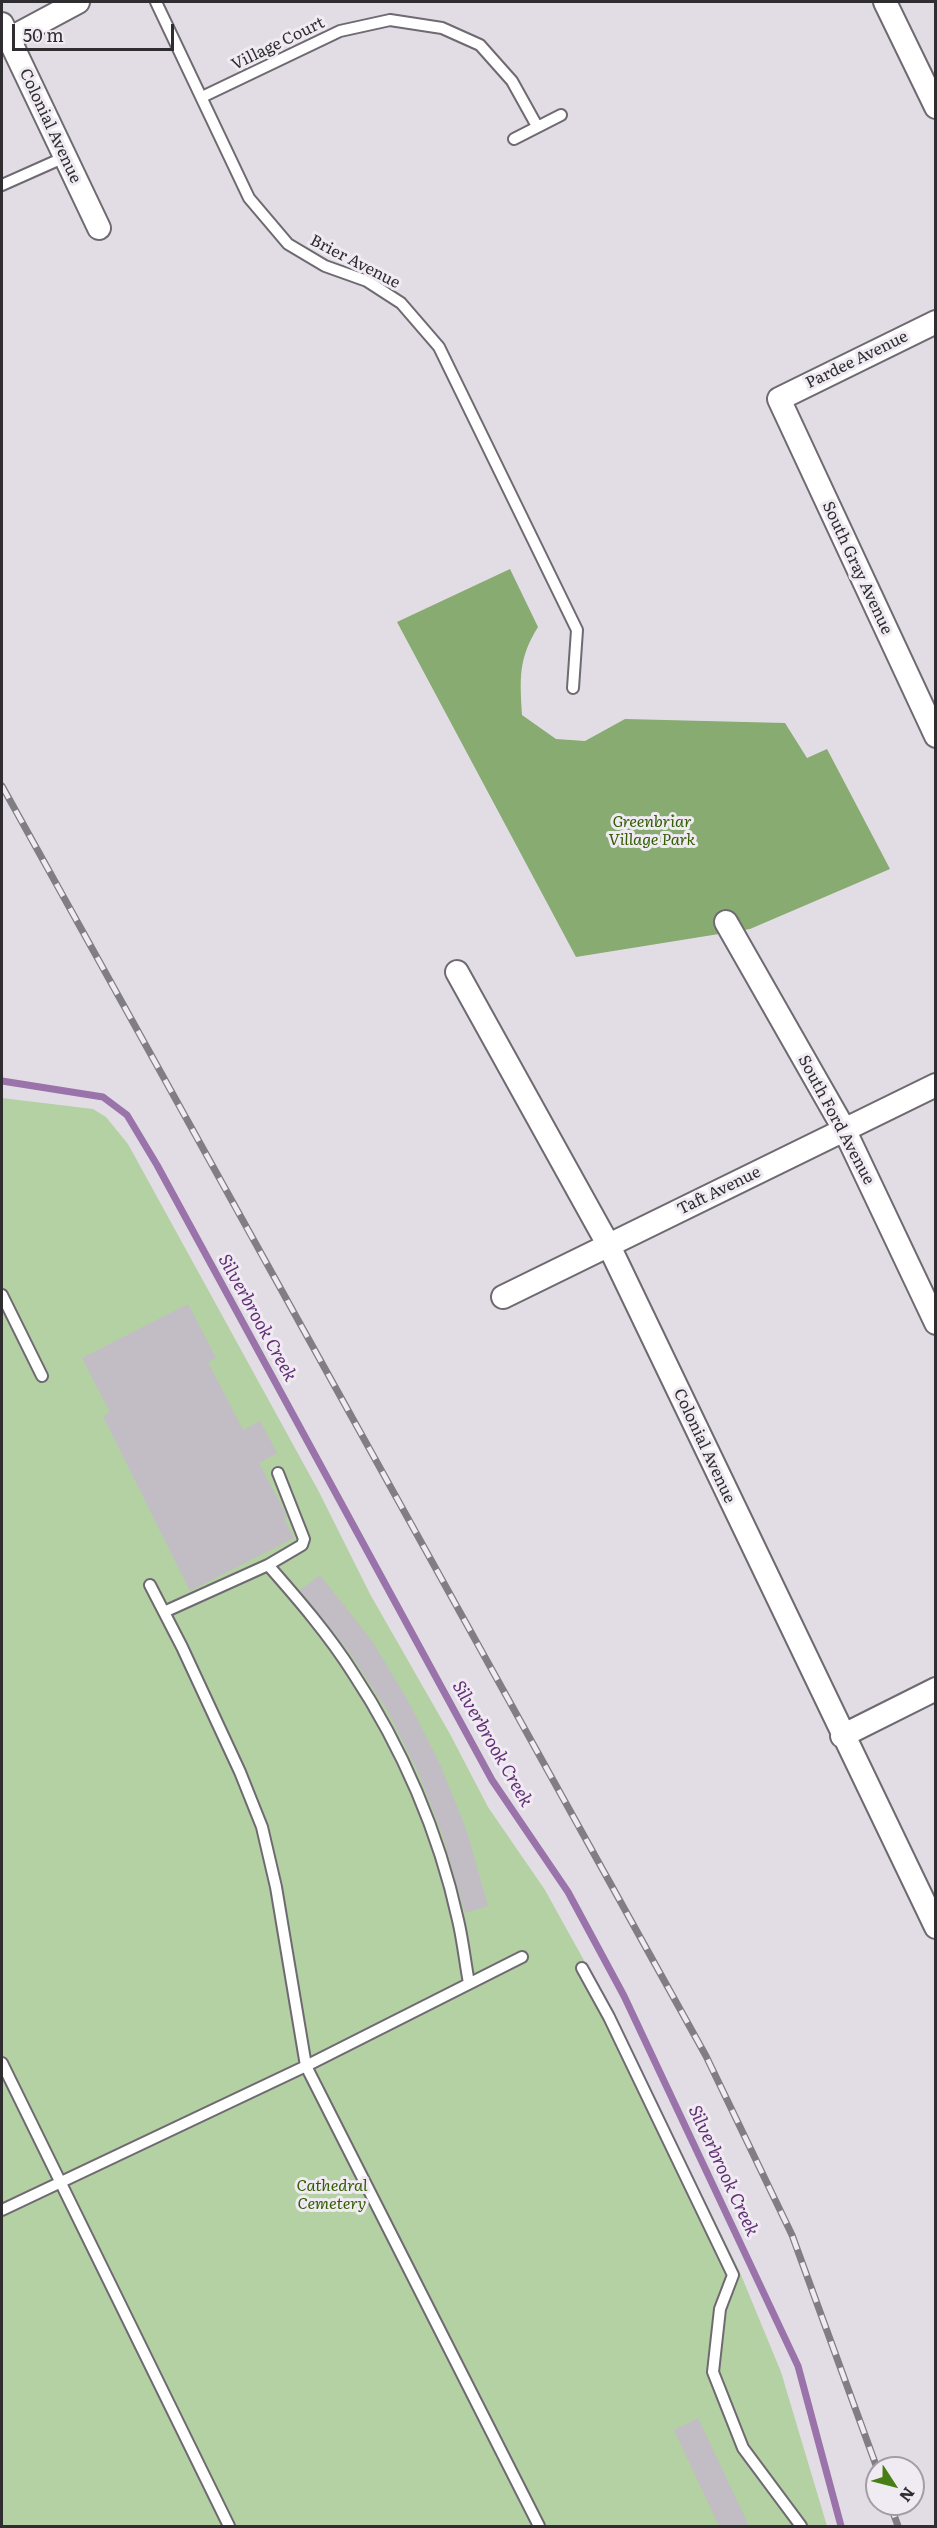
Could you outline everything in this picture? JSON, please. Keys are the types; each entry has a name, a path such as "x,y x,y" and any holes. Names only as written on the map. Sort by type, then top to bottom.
{"street":[{"path":"5,31 78,2"},
{"path":"885,2 936,107"},
{"name":"Colonial Avenue","path":"5,31 99,228"},
{"name":"Pardee Avenue","path":"779,399 936,322"},
{"name":"South Gray Avenue","path":"779,399 936,736"},
{"name":"South Ford Avenue","path":"726,922 844,1129 936,1323"},
{"name":"Colonial Avenue","path":"457,972 609,1246 842,1736 936,1927"},
{"name":"Taft Avenue","path":"503,1297 936,1085"},
{"path":"842,1736 936,1689"}],"lane":[{"name":"Brier Avenue","path":"156,2 249,198 288,244 325,266 367,281 401,303 439,346 577,630 573,688"},
{"name":"Village Court","path":"202,98 340,31 390,20 442,28 480,45 512,81 537,126"},
{"path":"514,139 561,115"},
{"path":"2,185 65,157"},
{"path":"2,1295 42,1376"},
{"path":"164,1612 296,1550 304,1539 278,1473"},
{"path":"268,1565 353,1671 403,1762 424,1810 444,1870 458,1920 469,1983"},
{"path":"150,1585 240,1772 262,1827 276,1887 306,2066 539,2526"},
{"path":"2,2210 306,2066 522,1957"},
{"path":"582,1968 614,2028 733,2275 720,2309 713,2372 743,2448 801,2526"},
{"path":"2,2063 229,2526"}],"green space":[{"name":"Greenbriar Village Park","path":"510,569 538,627 531,638 522,669 522,715 556,739 585,741 625,719 785,723 807,758 827,749 890,869 750,929 576,957 397,622"},
{"name":"Cathedral Cemetery","path":"2,1098 93,1109 106,1117 128,1144 318,1490 370,1594 450,1734 488,1807 545,1890 607,2002 739,2270 781,2372 827,2526 2,2526"}],"building":[{"path":"188,1304 216,1358 208,1362 243,1430 260,1421 277,1453 259,1463 287,1516 284,1519 294,1538 190,1591 103,1416 110,1412 82,1358"},
{"path":"320,1575 372,1641 407,1699 440,1764 466,1829 488,1906 465,1913 443,1836 418,1772 387,1710 350,1653 300,1590"},
{"path":"698,2418 749,2526 719,2526 674,2430"}],"waterway":[{"name":"Silverbrook Creek","path":"2,1081 103,1097 127,1115 157,1165 492,1780 568,1892 624,1996 798,2366 841,2526"}],"railway":[{"path":"2,786 706,2056 792,2235 873,2456"},
{"path":"894,2516 898,2526"}]}
